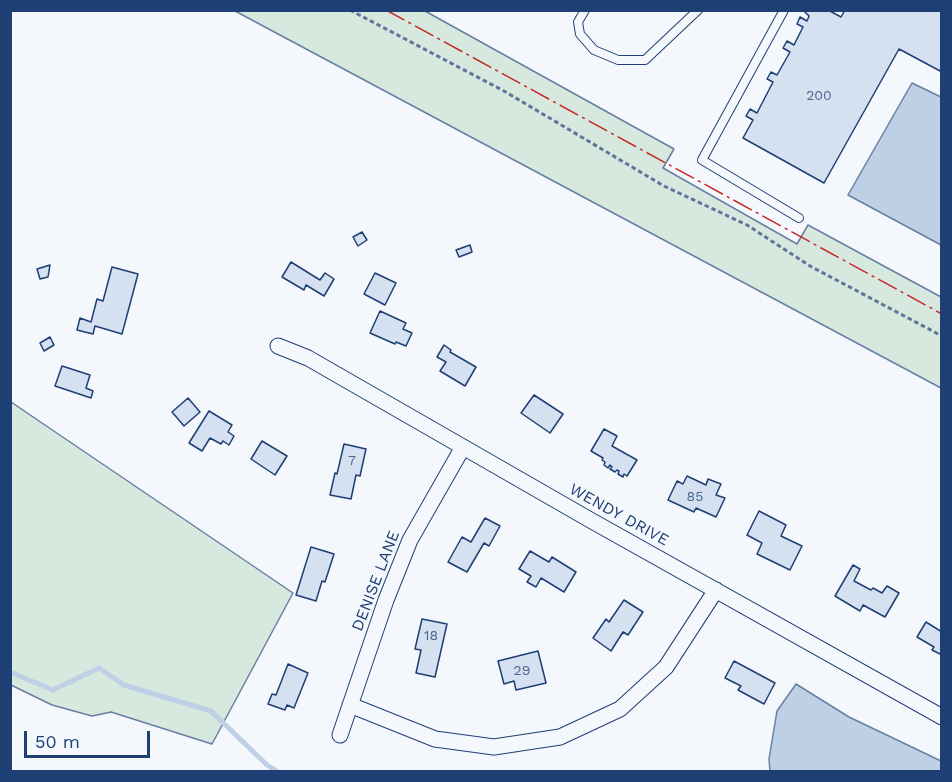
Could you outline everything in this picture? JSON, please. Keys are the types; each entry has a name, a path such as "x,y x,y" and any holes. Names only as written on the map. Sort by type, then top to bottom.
{"street":[{"name":"WENDY DRIVE","path":"278,346 308,358 942,717"},
{"name":"DENISE LANE","path":"340,735 386,600 410,540 463,447"},
{"path":"350,705 435,739 494,747 561,737 620,709 666,667 716,590"}],"lane":[{"path":"585,10 578,22 580,34 594,50 618,60 645,60 698,10"},
{"path":"784,10 702,160 799,218"}],"path":[{"path":"350,10 504,91 664,186 747,225 810,266 942,336"}],"shaded area":[{"path":"235,11 425,11 674,149 663,168 797,244 808,225 941,297 941,388"},
{"path":"11,402 293,593 212,744 111,712 92,716 52,705 11,685"}],"water":[{"path":"912,83 941,97 941,245 848,195"},
{"path":"796,684 849,717 941,761 941,771 770,771 769,759 777,711"}],"building":[{"path":"803,10 828,10 841,17 845,10 942,10 942,72 899,49 824,183 743,138 753,120 746,116 750,109 757,113 773,82 767,79 771,72 777,75 790,52 783,48 787,41 794,45 803,27 797,24 800,17 807,21 809,16"},
{"path":"362,232 367,240 358,246 353,237"},
{"path":"470,245 472,252 459,257 456,250"},
{"path":"291,262 320,280 325,273 334,279 324,296 306,285 304,290 282,277"},
{"path":"50,265 48,277 40,279 37,269"},
{"path":"112,267 138,274 122,334 95,326 93,334 77,330 80,318 91,322 97,299 103,301"},
{"path":"375,273 396,283 385,305 364,294"},
{"path":"380,311 406,323 403,329 412,333 406,346 396,342 395,344 370,333"},
{"path":"50,337 54,345 44,351 40,343"},
{"path":"444,345 451,350 450,352 476,367 465,386 440,371 446,362 437,357"},
{"path":"62,366 90,375 86,388 93,391 91,398 55,386"},
{"path":"534,395 563,414 550,433 521,413"},
{"path":"188,398 200,412 184,426 172,412"},
{"path":"209,411 232,425 228,432 234,436 229,445 223,441 221,444 210,438 202,451 189,443"},
{"path":"604,429 617,436 612,446 637,460 627,476 624,474 623,477 618,474 619,471 615,472 610,469 612,467 610,465 608,468 604,465 603,458 591,451"},
{"path":"262,441 287,456 275,475 251,459"},
{"path":"344,444 366,449 360,476 356,475 351,499 330,495"},
{"path":"687,476 706,485 708,479 721,484 716,495 725,498 716,517 696,508 694,512 668,500 677,481 683,484"},
{"path":"759,511 786,525 781,536 802,546 790,570 757,554 762,543 747,535"},
{"path":"485,518 500,526 489,546 484,543 467,572 448,562 462,537 471,542"},
{"path":"311,547 334,554 316,601 296,595"},
{"path":"530,551 549,562 552,557 576,572 564,592 541,578 536,587 527,582 531,576 519,569"},
{"path":"853,565 860,569 854,581 882,593 887,586 899,593 885,617 863,605 860,611 835,596"},
{"path":"624,600 643,612 628,635 623,632 611,651 593,638 606,619 609,622"},
{"path":"422,619 447,624 435,677 416,673 421,650 415,649"},
{"path":"926,622 942,632 942,655 932,650 934,647 917,637"},
{"path":"538,651 546,683 516,690 514,681 504,684 498,661"},
{"path":"734,661 775,683 764,704 738,690 741,686 725,678"},
{"path":"288,664 308,673 294,708 287,705 285,710 268,704 272,694 276,695"}],"waterway":[{"path":"10,672 53,690 99,668 124,685 211,711 267,765 278,772"}],"power":[{"path":"386,10 942,314"}]}
